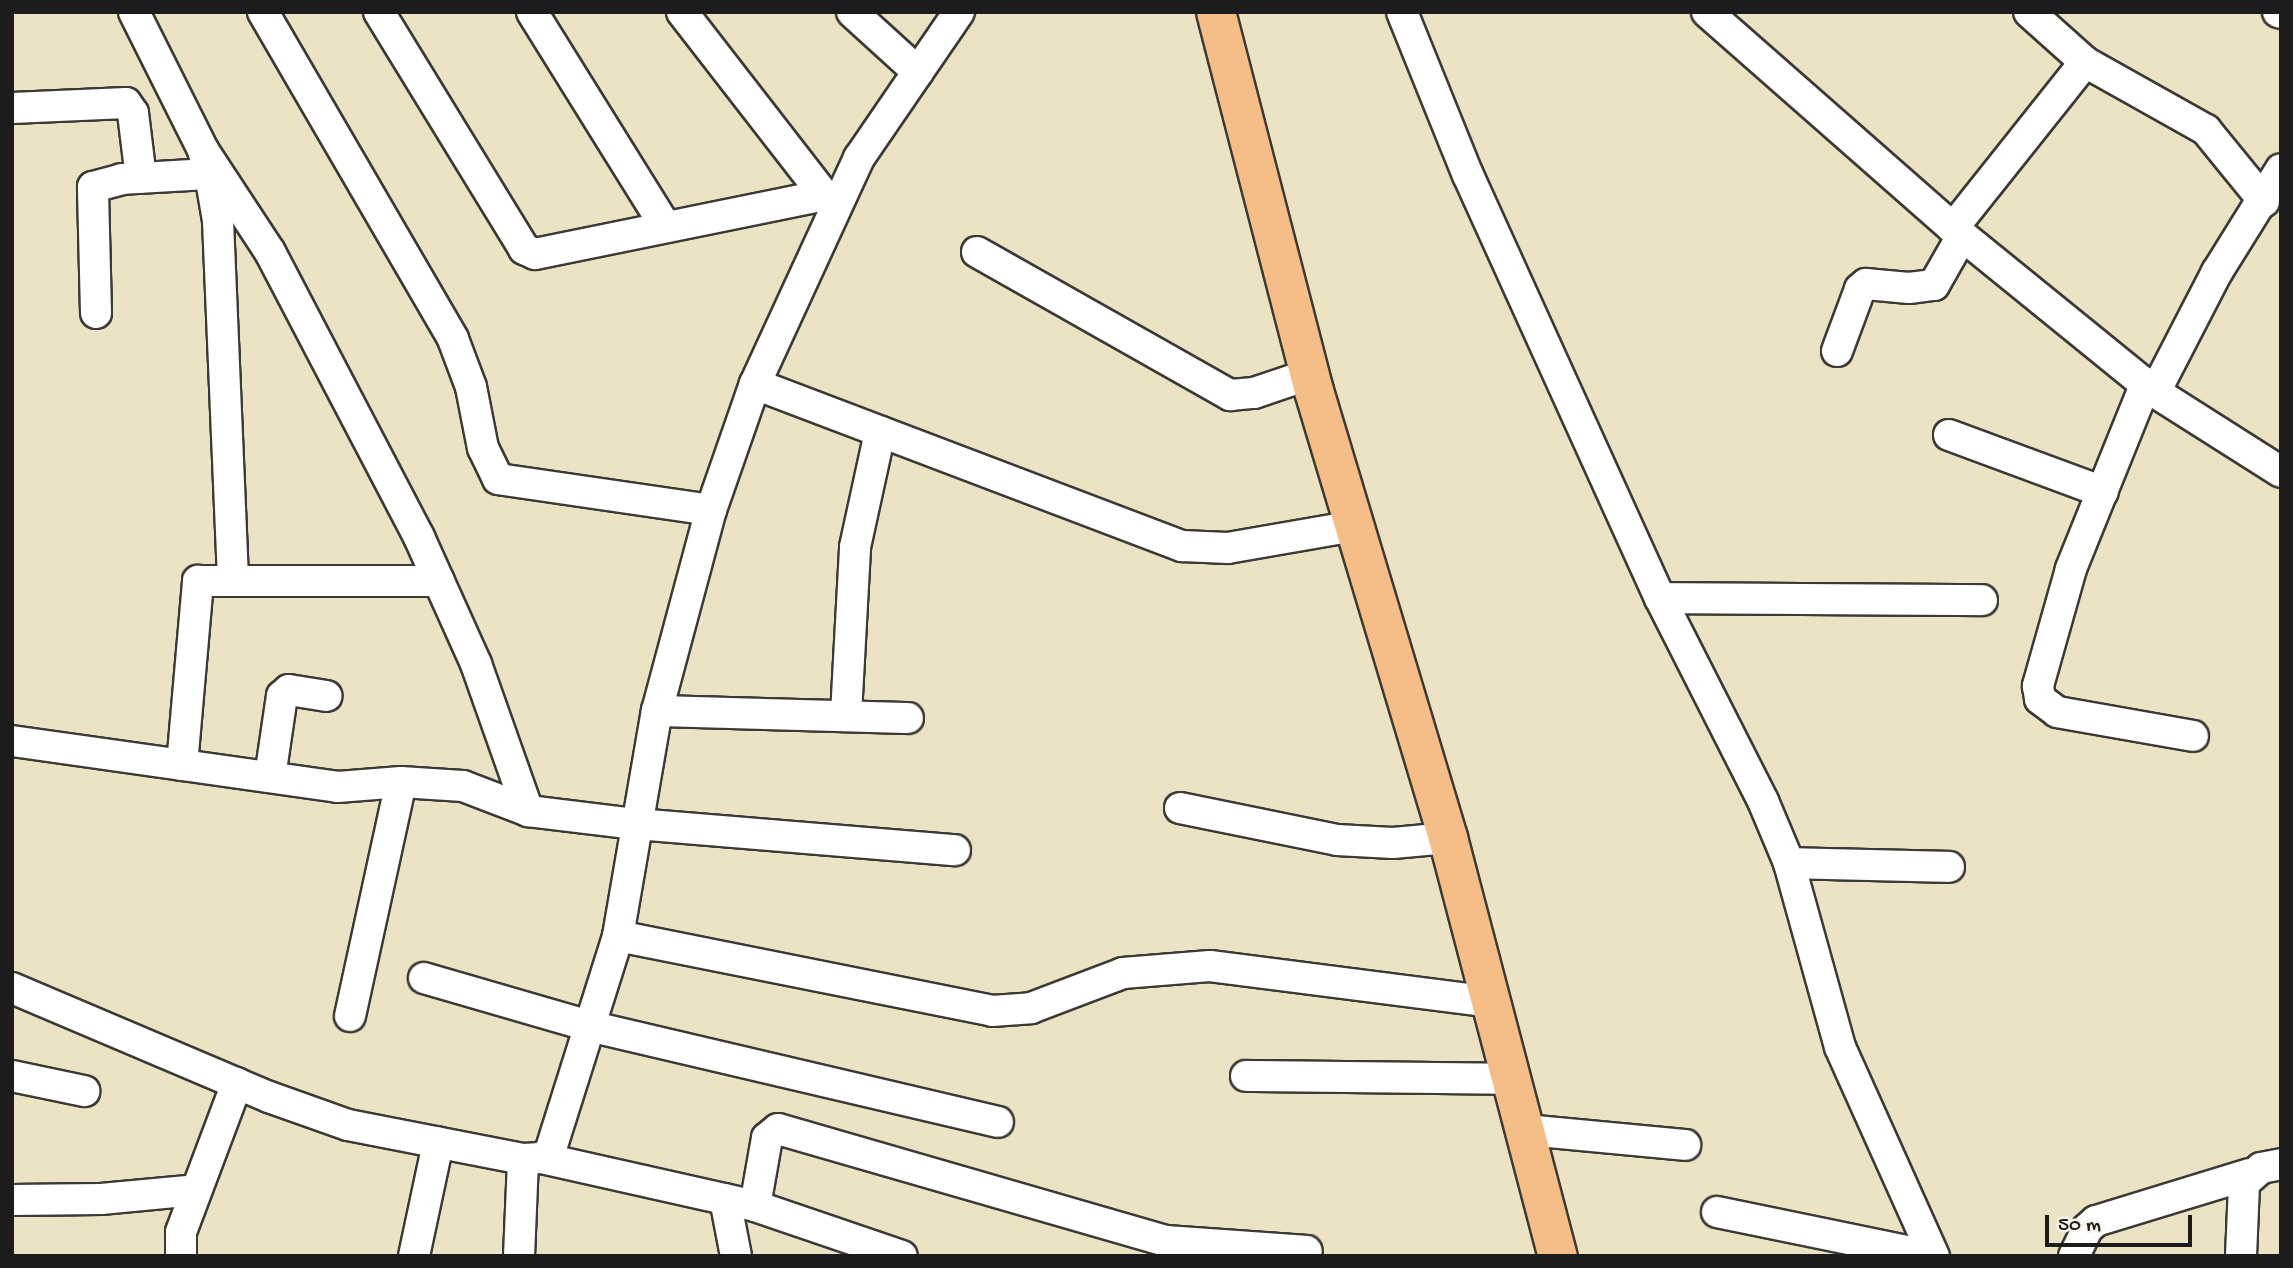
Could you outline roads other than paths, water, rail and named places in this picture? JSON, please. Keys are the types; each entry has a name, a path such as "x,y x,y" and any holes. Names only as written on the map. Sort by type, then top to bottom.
{"highway":[{"path":"1216,12 1310,374 1448,838 1558,1256"}],"street":[{"path":"134,12 207,162 277,264 350,398 476,664 528,811"},
{"path":"263,12 453,339 471,387 483,448 498,479 711,510"},
{"path":"379,12 524,249 536,254 666,227 826,202"},
{"path":"532,12 666,227"},
{"path":"682,12 826,202"},
{"path":"852,12 918,72"},
{"path":"532,1159 550,1152 618,936 657,710 711,510 755,384 826,202 959,12"},
{"path":"1402,12 1468,175 1660,598 1763,801 1789,863 1840,1048 1933,1256"},
{"path":"1707,12 1957,232 2151,388 2278,462"},
{"path":"2029,12 2085,62 2206,130 2264,201"},
{"path":"1838,351 1856,298 1866,284 1909,288 1934,285 1957,232 2085,62"},
{"path":"12,108 126,103 133,113 141,177"},
{"path":"96,313 93,187 106,181 141,177 207,162"},
{"path":"207,162 218,221 233,580"},
{"path":"2193,736 2057,712 2040,699 2038,686 2071,569 2151,388 2217,272 2264,201 2281,169"},
{"path":"977,251 1230,395 1254,393 1310,374"},
{"path":"755,384 1182,546 1228,548 1354,526"},
{"path":"846,715 855,547 880,432"},
{"path":"1949,435 2103,492"},
{"path":"182,765 195,587 204,579 439,581"},
{"path":"1660,598 1982,600"},
{"path":"270,777 282,696 289,690 327,696"},
{"path":"657,710 908,718"},
{"path":"12,741 338,786 401,782 463,786 528,811 636,824 955,850"},
{"path":"350,1016 401,782"},
{"path":"1180,808 1337,840 1393,843 1448,838"},
{"path":"1789,863 1949,867"},
{"path":"618,936 992,1011 1031,1008 1122,973 1210,966 1491,1002"},
{"path":"424,978 589,1026 998,1122"},
{"path":"12,988 237,1083 348,1125 532,1159 755,1206 902,1256"},
{"path":"12,1076 84,1091"},
{"path":"1246,1076 1513,1079"},
{"path":"181,1256 177,1246 237,1083"},
{"path":"755,1206 767,1138 778,1129 1167,1241 1307,1251"},
{"path":"1527,1130 1685,1145"},
{"path":"414,1256 438,1143"},
{"path":"519,1256 532,1159"},
{"path":"2074,1256 2087,1229 2096,1221 2281,1164"},
{"path":"2241,1256 2242,1194 2250,1174"},
{"path":"12,1200 101,1199 196,1190"},
{"path":"725,1199 736,1256"},
{"path":"1717,1212 1933,1256"}]}
